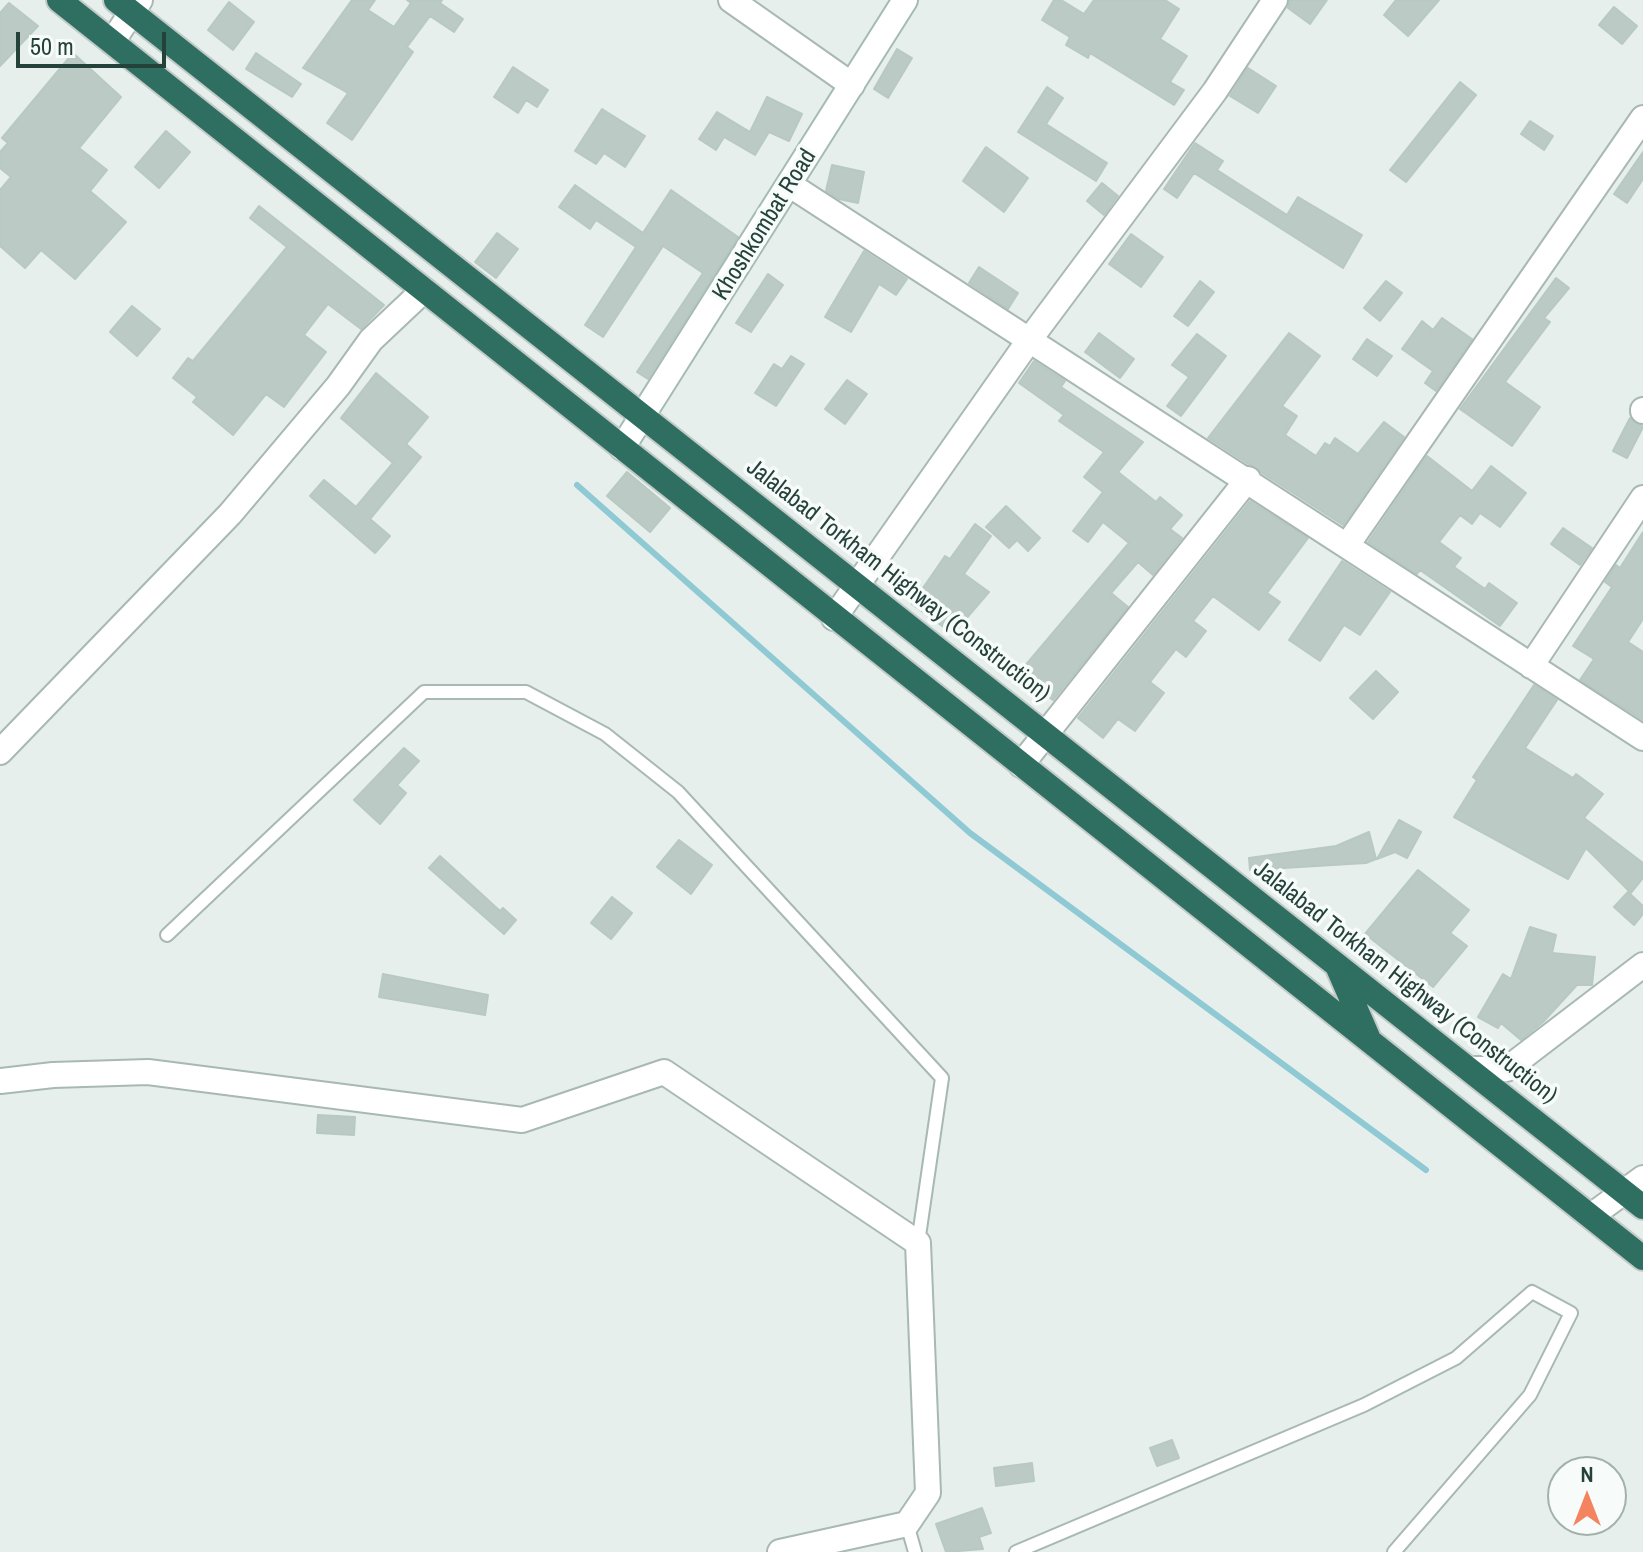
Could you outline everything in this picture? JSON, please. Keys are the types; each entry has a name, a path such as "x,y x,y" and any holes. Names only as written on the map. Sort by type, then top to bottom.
{"highway":[{"path":"59,0 1643,1258"},
{"name":"Jalalabad Torkham Highway (Construction)","path":"129,4 856,585 1469,1069 1633,1185 1643,1207"},
{"path":"1337,964 1369,1039"}],"street":[{"path":"731,0 852,85"},
{"name":"Khoshkombat Road","path":"622,448 905,0"},
{"path":"834,618 1030,339 1215,91 1275,0"},
{"path":"112,42 129,4"},
{"path":"1348,544 1643,118"},
{"path":"790,185 1248,479 1643,738"},
{"path":"0,752 230,514 338,386 371,340 424,290"},
{"path":"1021,765 1248,479"},
{"path":"1531,666 1643,498"},
{"path":"1469,1069 1507,1069 1643,965"},
{"path":"0,1081 53,1075 148,1072 522,1120 664,1072 918,1243 928,1493 907,1524 780,1552"},
{"path":"1591,1216 1633,1185"}],"lane":[{"path":"167,935 424,692 526,692 605,734 678,792 942,1078 918,1243"},
{"path":"1016,1552 1364,1405 1456,1358 1532,1292 1571,1313 1530,1395 1394,1552"},
{"path":"907,1524 915,1552"}],"building":[{"path":"352,0 375,0 368,10 394,27 411,3 407,0 442,0 440,3 463,19 454,32 430,16 407,47 413,52 352,140 327,123 348,93 303,68"},
{"path":"1054,0 1061,0 1084,14 1094,0 1165,0 1179,9 1160,39 1187,56 1170,82 1184,90 1174,105 1090,53 1088,58 1066,45 1070,37 1042,20"},
{"path":"1290,0 1327,0 1310,24 1288,8"},
{"path":"1396,0 1439,0 1408,36 1384,15"},
{"path":"229,2 254,22 233,50 208,30"},
{"path":"9,3 38,26 0,66 0,13"},
{"path":"1614,7 1637,26 1622,44 1599,25"},
{"path":"897,49 912,58 888,98 874,89"},
{"path":"73,53 121,97 79,148 107,170 90,191 126,222 75,279 41,250 25,268 0,246 0,190 11,177 0,168 0,152 8,143 2,138"},
{"path":"256,53 301,84 292,97 246,69"},
{"path":"513,67 548,90 537,107 526,100 518,113 494,97"},
{"path":"1248,68 1276,86 1258,113 1230,96"},
{"path":"1460,82 1476,95 1406,182 1390,170"},
{"path":"1047,87 1063,98 1046,124 1107,163 1096,181 1018,132"},
{"path":"767,97 802,114 789,141 769,132 755,155 724,137 716,150 699,139 717,112 750,132"},
{"path":"602,109 645,136 625,167 604,153 596,164 575,151"},
{"path":"1530,121 1553,136 1544,150 1521,134"},
{"path":"166,131 190,152 159,188 135,167"},
{"path":"1195,143 1223,161 1217,170 1287,215 1298,197 1362,235 1343,268 1194,173 1177,198 1164,189"},
{"path":"986,147 1028,178 1004,212 963,181"},
{"path":"1643,152 1643,179 1627,203 1614,194"},
{"path":"832,165 864,172 858,203 839,199 826,191"},
{"path":"1102,183 1118,196 1104,215 1087,201"},
{"path":"575,185 643,233 671,190 738,237 648,379 637,372 703,273 663,246 603,337 585,325 636,247 596,220 590,229 559,207"},
{"path":"259,206 384,305 361,329 328,304 304,335 326,352 284,407 266,394 233,435 193,402 197,397 173,378 188,358 193,361 287,247 250,218"},
{"path":"497,233 518,249 496,278 475,262"},
{"path":"1131,234 1163,257 1141,287 1109,264"},
{"path":"864,251 907,279 896,295 879,284 851,332 825,317"},
{"path":"979,267 1018,293 1008,309 969,283"},
{"path":"768,274 783,285 751,332 736,323"},
{"path":"1556,278 1569,288 1544,318 1550,322 1505,382 1540,407 1512,446 1460,409"},
{"path":"1200,281 1214,292 1188,326 1174,316"},
{"path":"1386,281 1402,293 1380,321 1364,308"},
{"path":"132,306 160,329 137,356 110,332"},
{"path":"1442,318 1472,339 1436,391 1425,383 1433,371 1402,349 1422,321 1433,330"},
{"path":"1099,333 1134,359 1120,378 1085,352"},
{"path":"1289,333 1320,356 1282,406 1297,416 1285,435 1316,456 1325,443 1330,446 1335,438 1358,454 1384,422 1404,437 1343,525 1208,438"},
{"path":"1197,334 1226,356 1181,416 1167,406 1189,377 1172,365"},
{"path":"1367,339 1392,356 1377,376 1353,359"},
{"path":"791,356 804,364 776,406 755,393 774,364 782,369"},
{"path":"1034,361 1065,381 1061,387 1143,442 1118,472 1156,502 1160,497 1182,515 1170,529 1182,538 1153,575 1138,562 1111,593 1128,607 1053,700 1018,674 1129,543 1103,522 1088,542 1073,531 1103,492 1084,477 1104,452 1059,421 1064,415 1019,383"},
{"path":"376,373 428,417 406,444 421,457 370,519 390,536 375,553 310,496 324,480 356,507 393,463 341,418"},
{"path":"847,380 867,394 845,424 825,409"},
{"path":"1630,418 1643,427 1627,458 1613,451"},
{"path":"1427,456 1472,491 1491,466 1526,493 1500,527 1480,513 1472,524 1460,515 1439,542 1461,558 1454,567 1485,589 1489,583 1517,603 1500,626 1420,570 1417,574 1368,542"},
{"path":"627,472 670,508 650,532 607,496"},
{"path":"1250,501 1308,538 1267,593 1280,602 1259,630 1213,596 1193,621 1206,631 1186,657 1176,649 1150,682 1164,693 1135,731 1118,719 1103,738 1078,718"},
{"path":"1006,506 1040,538 1028,551 1017,540 1009,548 986,527"},
{"path":"975,524 991,536 964,574 989,592 953,634 912,604 945,556 950,559"},
{"path":"1563,528 1592,548 1580,565 1551,544"},
{"path":"1643,532 1643,619 1628,642 1643,652 1643,720 1580,680 1594,659 1573,646 1612,587 1605,582 1616,565 1620,568"},
{"path":"1342,561 1390,592 1360,635 1344,625 1320,661 1289,640"},
{"path":"1376,671 1398,692 1373,719 1350,698"},
{"path":"1534,685 1557,700 1525,748 1573,778 1576,774 1603,794 1584,818 1643,863 1643,878 1631,893 1586,848 1568,879 1454,817 1477,780 1473,777"},
{"path":"404,748 419,761 397,785 406,793 380,824 354,800"},
{"path":"1399,820 1421,832 1407,858 1395,852 1377,859"},
{"path":"1369,832 1376,859 1366,863 1250,870 1249,858 1336,846"},
{"path":"679,840 712,865 691,894 657,867"},
{"path":"440,856 500,911 503,908 516,920 504,934 429,868"},
{"path":"1418,870 1469,910 1450,933 1467,946 1433,987 1365,934"},
{"path":"1628,892 1643,906 1643,914 1634,925 1614,907"},
{"path":"612,897 632,913 611,939 591,923"},
{"path":"1530,927 1556,935 1552,953 1595,957 1592,985 1577,985 1543,1022 1521,1040 1501,1023 1498,1028 1478,1017 1503,974 1511,979"},
{"path":"383,974 488,995 485,1015 379,997"},
{"path":"318,1115 355,1117 354,1135 317,1133"},
{"path":"1172,1440 1179,1458 1157,1466 1150,1448"},
{"path":"1032,1463 1034,1481 996,1486 994,1468"},
{"path":"982,1508 991,1533 979,1537 983,1549 946,1552 936,1524"}],"waterway":[{"path":"577,485 970,833 1426,1170"}]}
